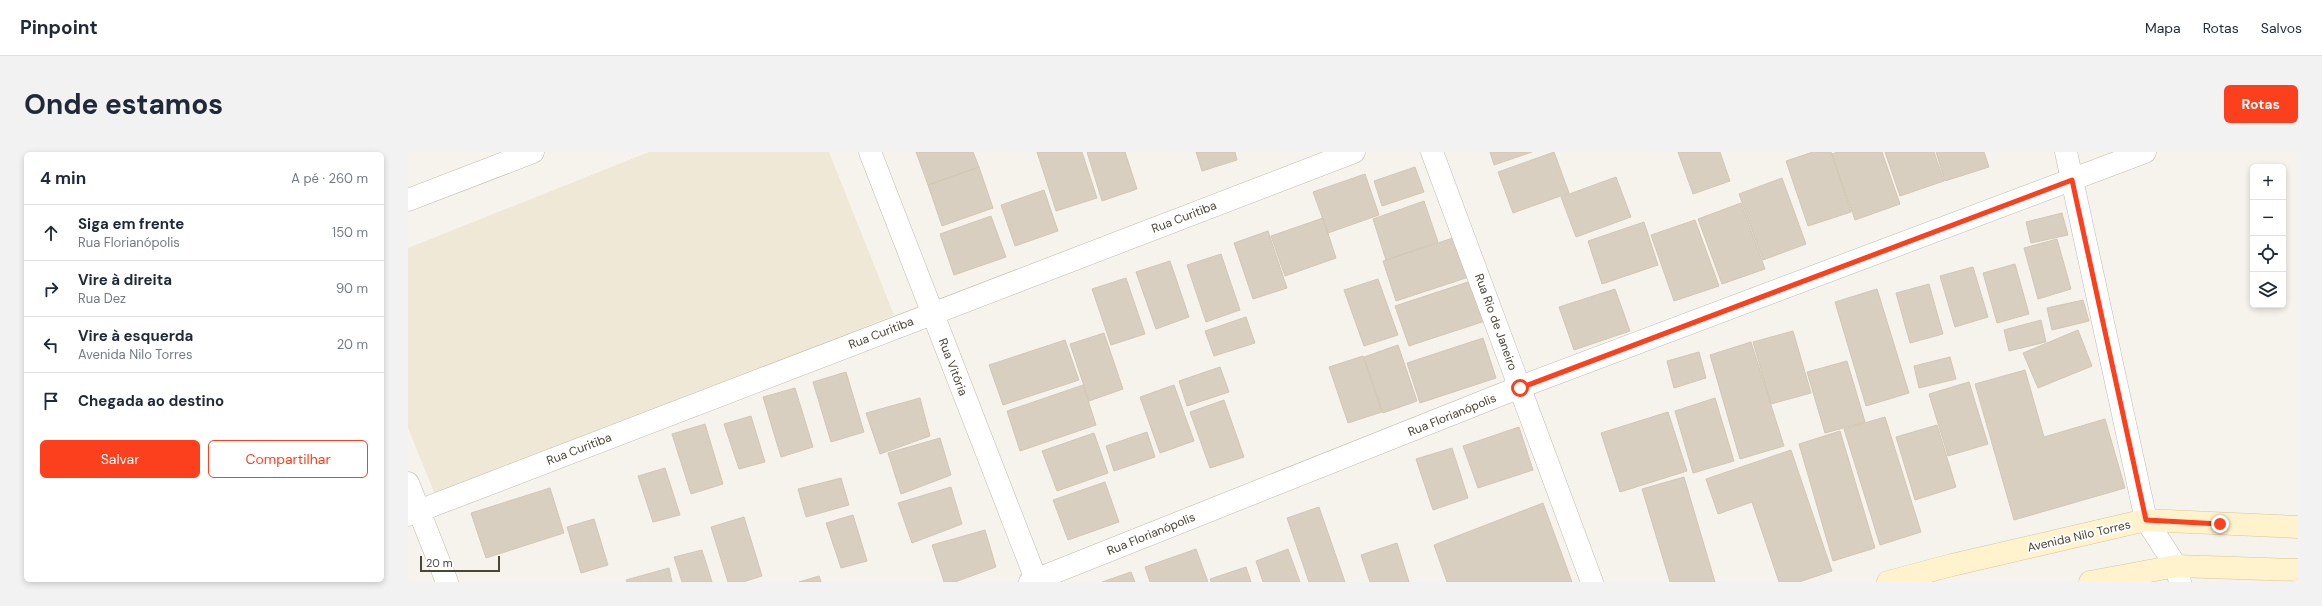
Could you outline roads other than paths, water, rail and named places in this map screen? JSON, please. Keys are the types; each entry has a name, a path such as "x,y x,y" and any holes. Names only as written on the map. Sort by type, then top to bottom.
{"main road":[{"name":"Avenida Nilo Torres","path":"1888,582 1952,565 2146,520 2298,527"},
{"path":"2090,582 2178,574 2298,570"}],"street":[{"path":"408,200 533,152"},
{"name":"Rua Vitória","path":"870,152 1034,581"},
{"name":"Rua Curitiba","path":"413,513 1354,152"},
{"name":"Rua Rio de Janeiro","path":"1432,152 1592,582"},
{"path":"2066,152 2146,520 2178,574"},
{"name":"Rua Florianópolis","path":"1034,581 1520,388 2145,152"},
{"path":"408,483 413,513 447,582"}]}
